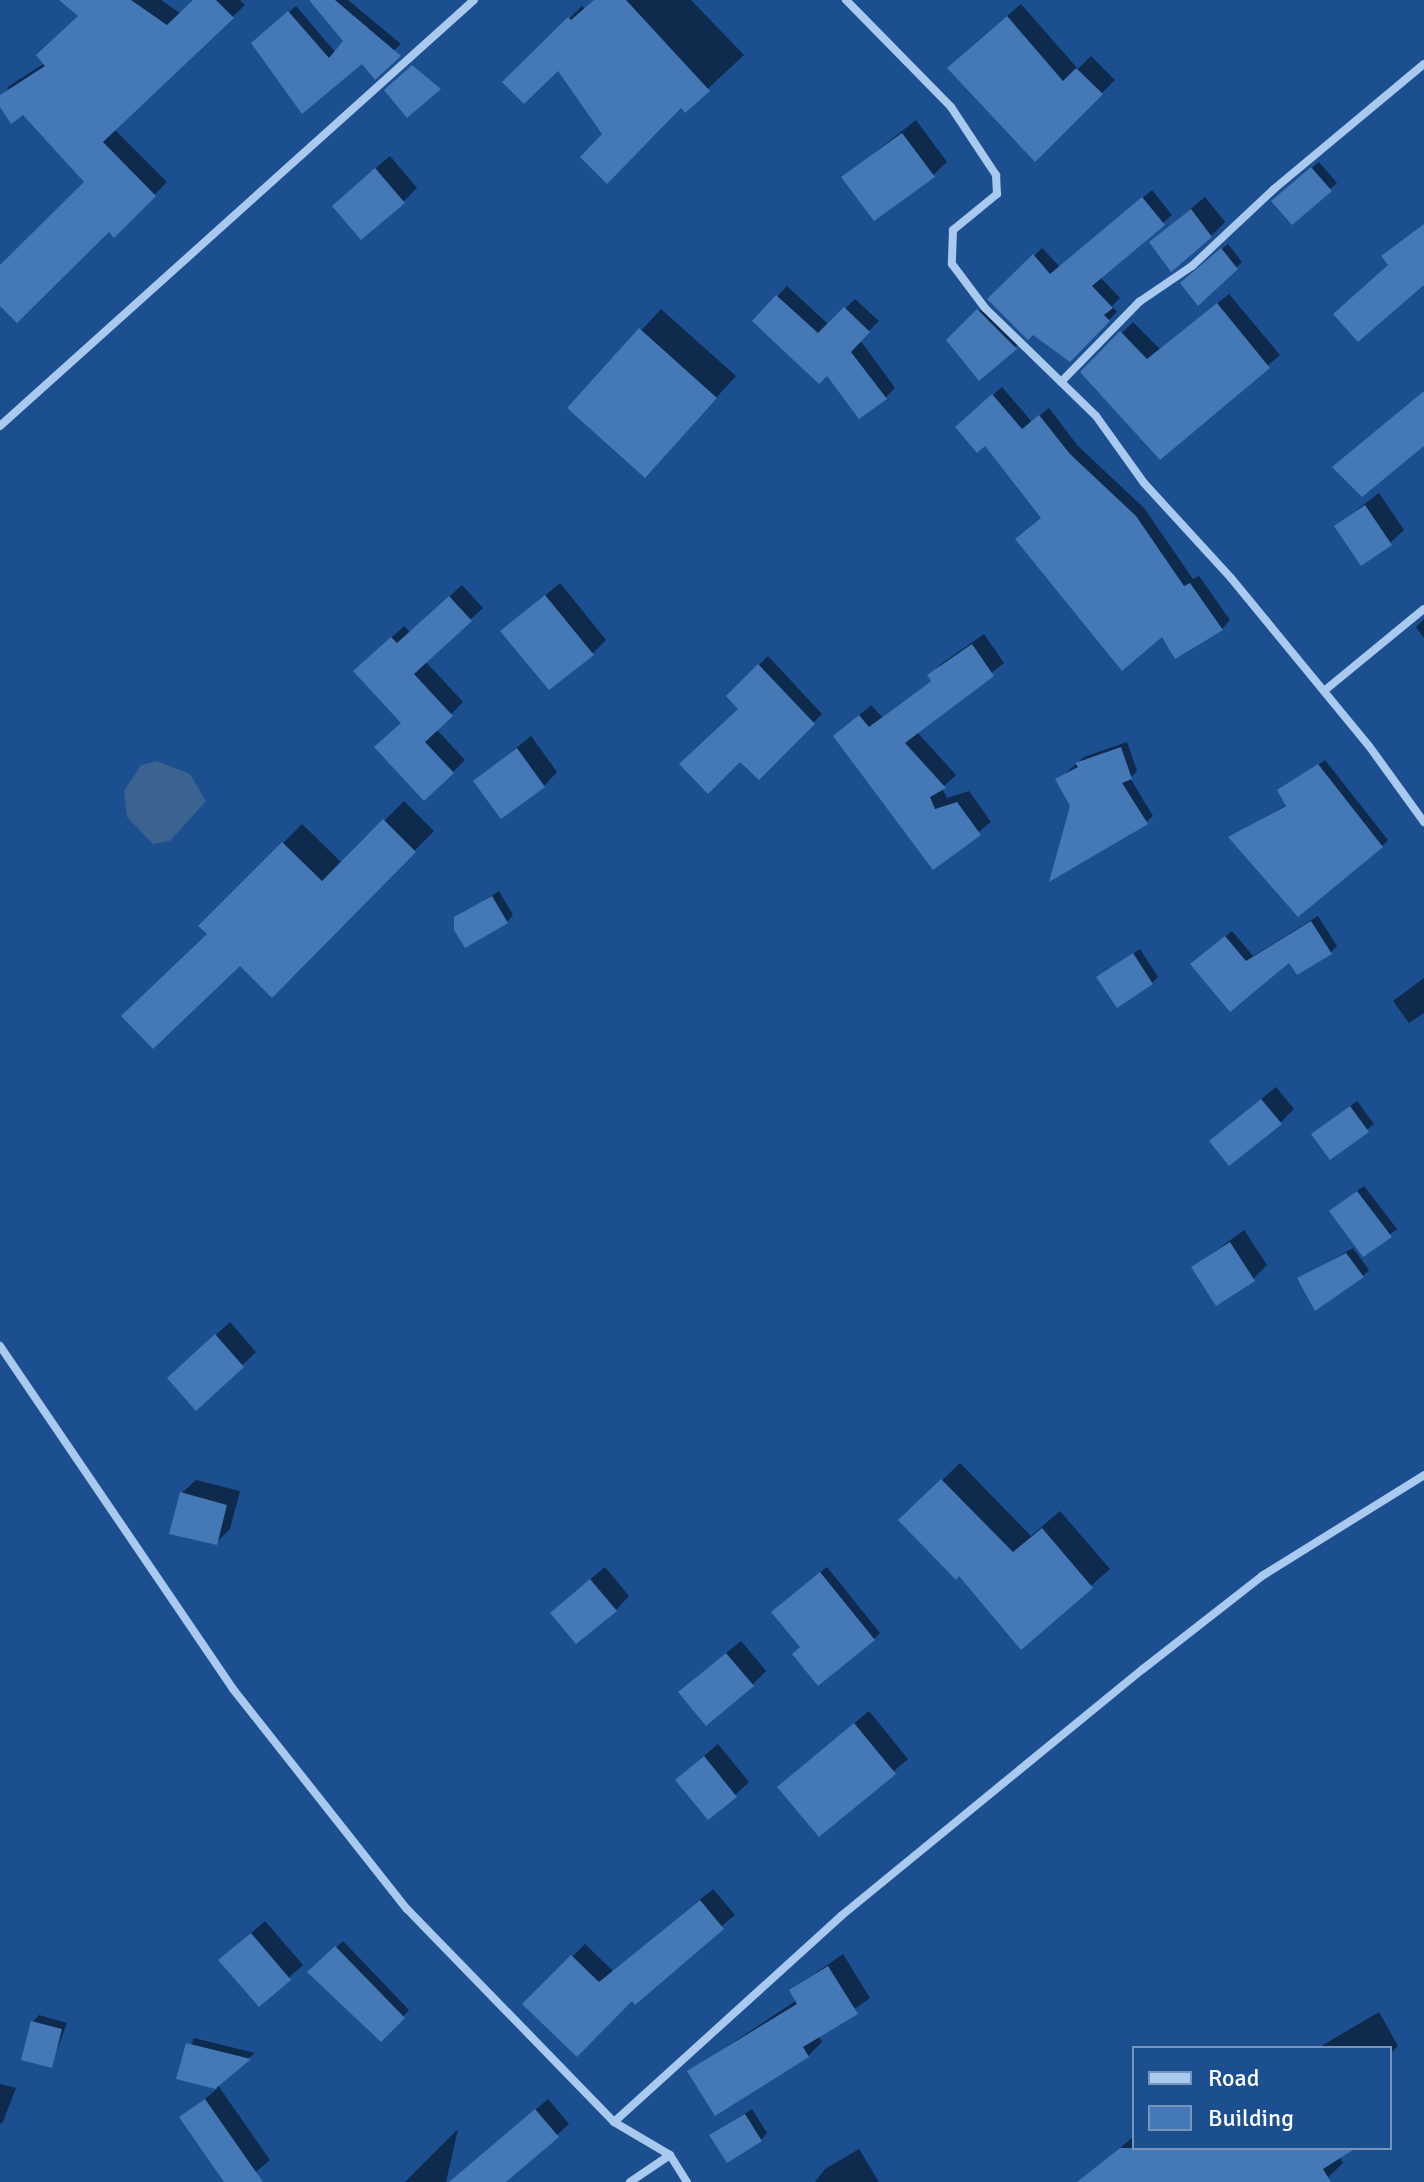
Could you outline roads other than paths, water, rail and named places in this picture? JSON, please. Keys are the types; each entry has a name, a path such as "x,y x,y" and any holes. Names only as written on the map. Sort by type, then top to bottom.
{"street":[{"path":"0,426 474,0"},
{"path":"846,0 951,107 996,175 997,194 953,230 952,264 985,308 1096,416 1144,483 1231,578 1324,691 1424,822"},
{"path":"1061,382 1139,302 1192,266 1274,189 1424,64"},
{"path":"1324,691 1424,609"},
{"path":"0,1346 233,1689 407,1909 614,2122 670,2155 687,2182"},
{"path":"614,2122 841,1916 1175,1643 1304,1547 1424,1475"},
{"path":"630,2182 670,2155"}],"water":[{"path":"157,761 190,774 206,801 170,841 153,844 127,817 124,791 141,765"}]}
